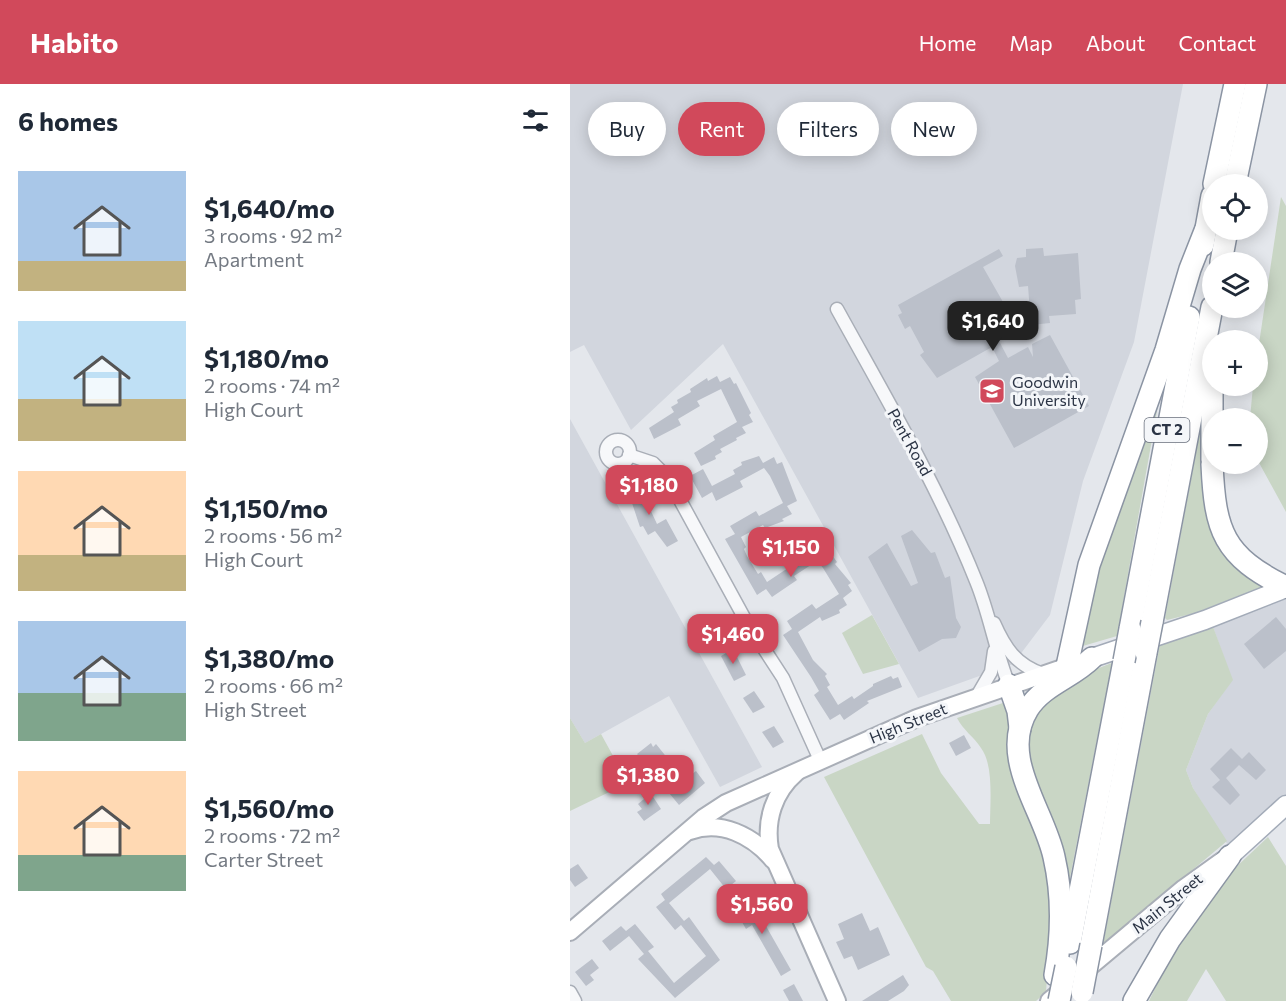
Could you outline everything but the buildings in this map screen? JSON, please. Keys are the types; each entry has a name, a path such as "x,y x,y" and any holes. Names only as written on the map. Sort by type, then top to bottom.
{"highway":[{"path":"1216,174 1234,84"},
{"path":"1237,174 1256,84"},
{"path":"1067,666 1089,566 1166,350 1190,269 1202,239"},
{"name":"CT 2","path":"1059,1001 1060,971 1124,661 1203,240"},
{"name":"CT 2","path":"1081,996 1210,318"},
{"path":"1213,474 1216,508 1227,541 1250,566 1286,587"},
{"path":"1020,728 1026,712 1038,696 1092,658"},
{"path":"1009,686 1018,711 1020,728 1018,747 1021,766 1049,840 1056,869 1061,924 1060,971 1050,1001"},
{"path":"1134,1001 1170,939 1230,856"}],"main road":[{"name":"High Street","path":"570,932 717,808 804,766 977,696 1205,620 1286,587"},
{"path":"804,766 784,785 772,809 768,836 773,860 837,1001"},
{"name":"Main Street","path":"1050,1001 1190,883 1230,856 1286,805"},
{"path":"689,831 709,827 733,831 753,841 773,860"}],"street":[{"name":"Pent Road","path":"837,309 939,494 1007,650 1026,667 1043,674"},
{"path":"629,455 653,463 665,474 746,621 783,678 820,759"},
{"name":"Pent Road","path":"976,579 993,644 1009,686"},
{"name":"Pent Road","path":"977,696 991,672 993,644"},
{"path":"570,992 575,1001"}],"shaded area":[{"name":"Goodwin University","path":"570,84 1183,84 1134,342 1083,481 1050,615 1013,664 918,698 723,344 631,430 584,345 570,352"},
{"path":"570,419 762,767 720,787 669,696 585,743 570,718"},
{"path":"1286,597 1286,797 1229,847 1193,788 1186,770 1208,714 1232,680 1212,624"}],"green space":[{"path":"1281,197 1286,206 1286,512 1265,474 1268,474 1268,408 1251,408 1252,396 1268,396 1268,330 1261,330 1263,318 1268,318 1268,284"},
{"path":"1159,400 1117,636 1076,648 1084,609"},
{"path":"1202,421 1202,474 1208,474 1212,518 1267,585 1195,613 1167,620 1165,618"},
{"path":"872,615 899,664 863,674 842,633"},
{"path":"1212,624 1233,680 1208,714 1186,770 1193,788 1227,841 1103,945 1160,644"},
{"path":"1112,663 1066,898 1034,794 1026,754 1026,738 1037,712 1047,701 1072,682"},
{"path":"1009,701 1008,763 1038,838 1053,891 1046,992 1036,1001 951,1001 933,971 926,967 824,777 922,734 941,773 979,824 990,824 988,764 981,748 957,718"},
{"path":"570,718 585,743 601,734 628,783 570,811"},
{"path":"1268,837 1286,866 1286,1001 1226,1001 1206,969 1187,1001 1149,1001 1179,939 1233,870"}],"place":[{"name":"Goodwin University","path":"992,391"}]}
